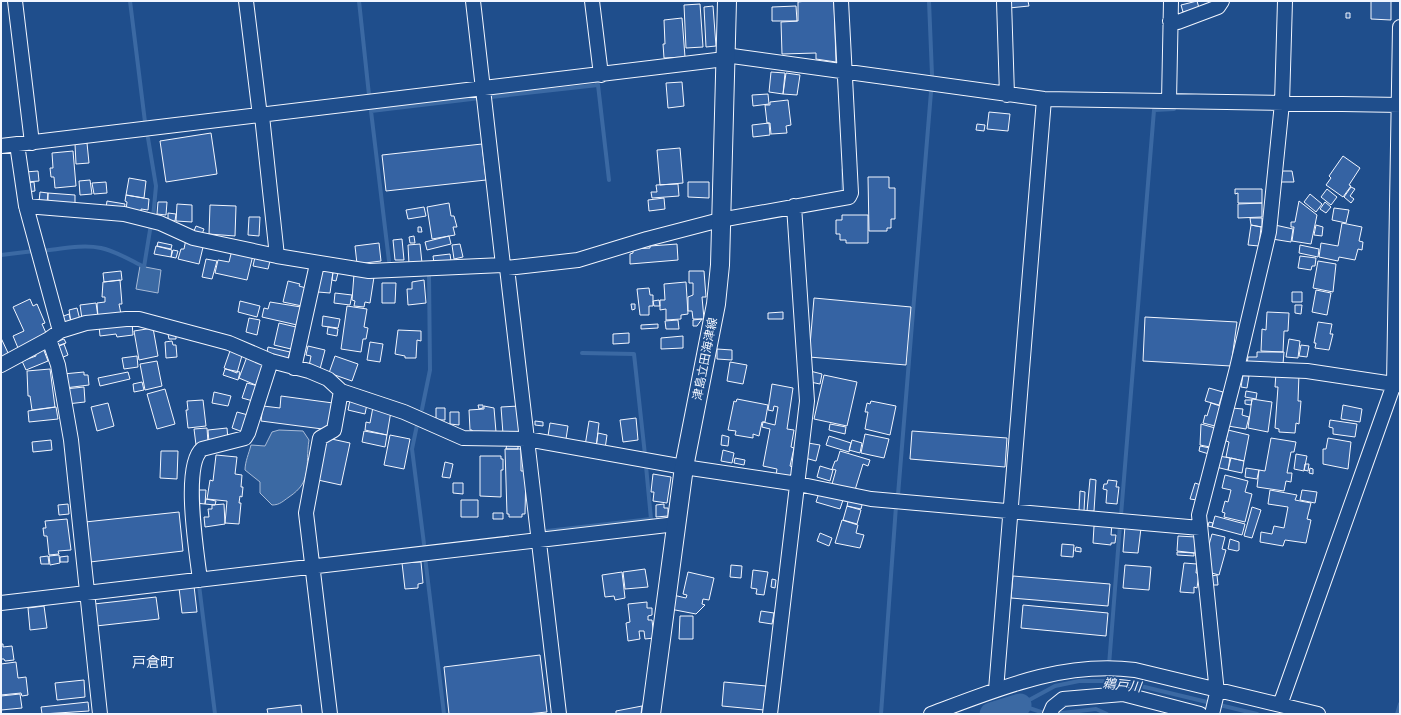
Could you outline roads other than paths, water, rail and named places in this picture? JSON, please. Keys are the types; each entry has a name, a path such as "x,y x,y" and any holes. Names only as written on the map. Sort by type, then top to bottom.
{"main road":[{"name":"津島立田海津線","path":"651,714 684,467 716,304 720,265 727,1"}],"street":[{"path":"15,1 32,143"},
{"path":"246,1 277,256"},
{"path":"473,1 559,714"},
{"path":"592,1 601,75"},
{"path":"26,206 124,214 160,224 193,238 317,264 369,271 505,266 578,260 647,239 720,220 849,197 851,194 841,1"},
{"path":"1004,1 1007,95"},
{"path":"1169,101 1171,1"},
{"path":"1170,21 1178,22 1218,7 1222,1"},
{"path":"1212,714 1217,691 1199,515 1238,368 1269,232 1282,103 1285,1"},
{"path":"1280,705 1397,385 1400,27"},
{"path":"1,146 483,90 725,57 844,71 1044,99 1399,105"},
{"path":"996,690 1044,99"},
{"path":"17,144 26,206 55,335 58,366 71,440 100,714"},
{"path":"770,714 807,401 794,206"},
{"path":"294,368 317,264"},
{"path":"1,365 55,335 86,323 126,318 139,319 229,344 271,361 328,380 341,391 404,412 463,438 527,440 684,467 798,484 871,499 1011,510 1200,528"},
{"path":"200,580 191,497 192,478 198,453 202,449 245,438 248,433 271,361"},
{"path":"1238,368 1307,371 1397,385"},
{"path":"330,714 306,513 320,438 334,430 341,391"},
{"path":"1,603 676,524"},
{"path":"931,714 996,690 1048,674 1071,670 1103,668 1136,670 1217,691 1318,714"},
{"path":"1052,711 1063,699 1123,694 1200,714"}],"water":[{"path":"140,266 161,270 158,293 136,289"},
{"path":"279,430 303,431 309,440 307,465 305,479 297,491 281,502 272,505 260,493 260,482 245,470 245,467 251,445 265,446 272,432"}],"waterway":[{"path":"130,1 145,122"},
{"path":"359,1 369,95"},
{"path":"929,1 932,75"},
{"path":"491,97 598,85 597,83"},
{"path":"598,85 609,180"},
{"path":"898,495 931,92"},
{"path":"389,261 371,111 480,98"},
{"path":"1121,515 1154,110 1174,109"},
{"path":"148,138 156,186 153,218"},
{"path":"840,193 843,191 843,170"},
{"path":"42,251 79,247 101,248 118,253 144,267 151,224"},
{"path":"1,255 34,251"},
{"path":"422,409 430,370 429,274 427,274"},
{"path":"582,353 634,354 645,455"},
{"path":"417,425 412,449 424,544"},
{"path":"547,531 651,519 646,466"},
{"path":"881,714 896,506"},
{"path":"1109,665 1120,525"},
{"path":"425,557 444,714"},
{"path":"199,585 215,714"},
{"name":"鵜戸川","path":"1020,705 1055,686 1079,681 1109,681 1132,684 1257,714"},
{"path":"1397,714 1400,704"},
{"path":"1020,705 1047,714"},
{"name":"鵜戸川","path":"991,714 1020,705"},
{"path":"1054,714 1096,709 1107,714"}],"district":[{"name":"戸倉町","path":"153,662"}]}
